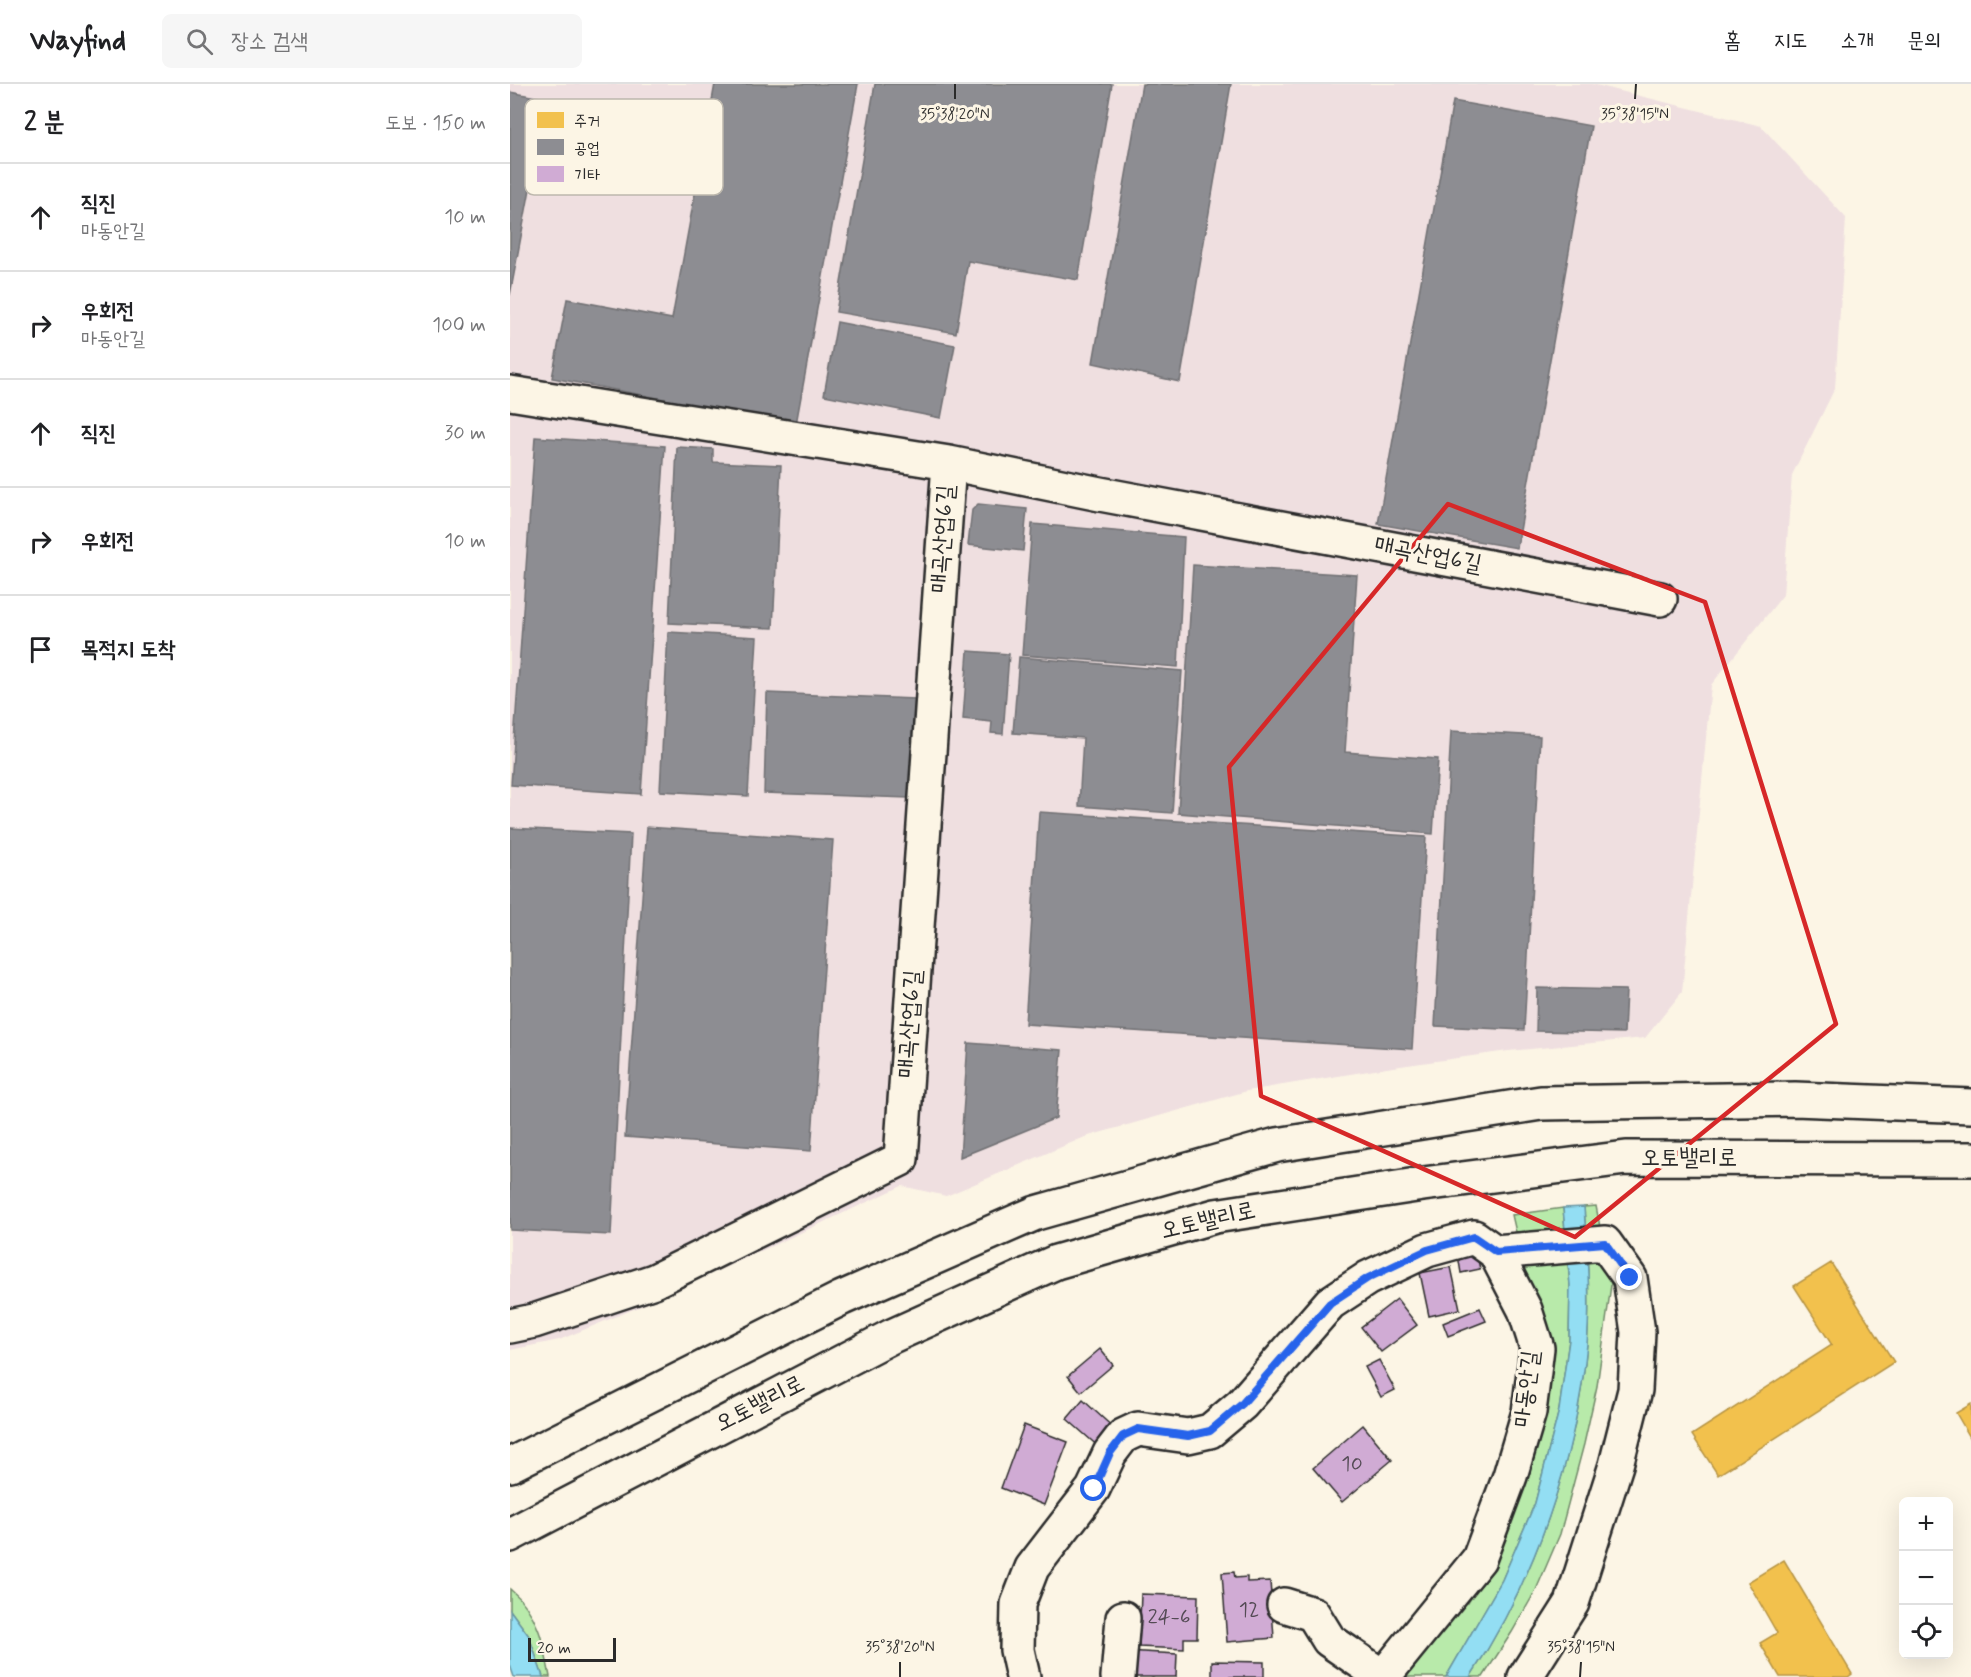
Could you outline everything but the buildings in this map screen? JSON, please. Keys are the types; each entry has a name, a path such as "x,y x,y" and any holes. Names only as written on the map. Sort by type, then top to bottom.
{"main road":[{"name":"매곡산업6길","path":"510,393 949,463 1100,494 1660,599"},
{"name":"매곡산업6길","path":"510,1326 534,1321 654,1281 901,1159 949,463"},
{"path":"510,1465 842,1298 1036,1213 1277,1145 1541,1103 1795,1100 1971,1106"},
{"name":"오토밸리로","path":"510,1535 881,1342 974,1299 1056,1262 1215,1215 1423,1184 1626,1158 1971,1159"},
{"path":"1023,1677 1017,1650 1018,1604 1032,1568 1094,1489 1110,1453 1123,1436 1138,1429 1188,1436 1210,1431 1242,1404 1330,1303 1368,1278 1427,1250 1474,1237 1506,1251 1605,1243 1630,1278 1638,1332 1635,1390 1616,1465 1572,1603 1525,1677"},
{"name":"마동안길","path":"1383,1677 1479,1559 1510,1476 1528,1412 1537,1348 1506,1251"},
{"path":"1284,1605 1313,1614 1329,1640 1383,1677"},
{"path":"1118,1677 1123,1618"}],"highlighted area":[{"path":"1448,504 1705,602 1836,1024 1575,1237 1261,1096 1229,767"}],"shaded area":[{"path":"510,84 1592,84 1761,126 1846,218 1835,388 1792,475 1783,595 1711,685 1682,992 1645,1038 1508,1051 1247,1091 1085,1137 946,1196 902,1186 639,1307 559,1340 510,1350"}],"green space":[{"path":"1596,1206 1611,1285 1597,1386 1560,1534 1536,1590 1512,1632 1483,1677 1470,1677 1493,1640 1533,1559 1562,1474 1573,1431 1587,1344 1589,1292 1584,1207"},
{"path":"1563,1208 1570,1285 1569,1340 1559,1410 1535,1503 1502,1580 1446,1677 1395,1677 1461,1600 1468,1603 1495,1558 1529,1288 1512,1215"},
{"path":"510,1589 527,1608 538,1629 550,1677 543,1677 529,1636 510,1610"}],"water":[{"path":"1584,1207 1589,1292 1587,1344 1573,1431 1562,1474 1533,1559 1493,1640 1470,1677 1446,1677 1502,1580 1535,1503 1559,1410 1569,1340 1570,1285 1563,1208"},
{"path":"510,1610 529,1636 543,1677 514,1677 510,1665"}],"route":[{"path":"1094,1489 1110,1453 1123,1436 1138,1429 1188,1436 1210,1431 1242,1404 1330,1303 1368,1278 1427,1250 1474,1237 1496,1252 1605,1243 1630,1278"}]}
